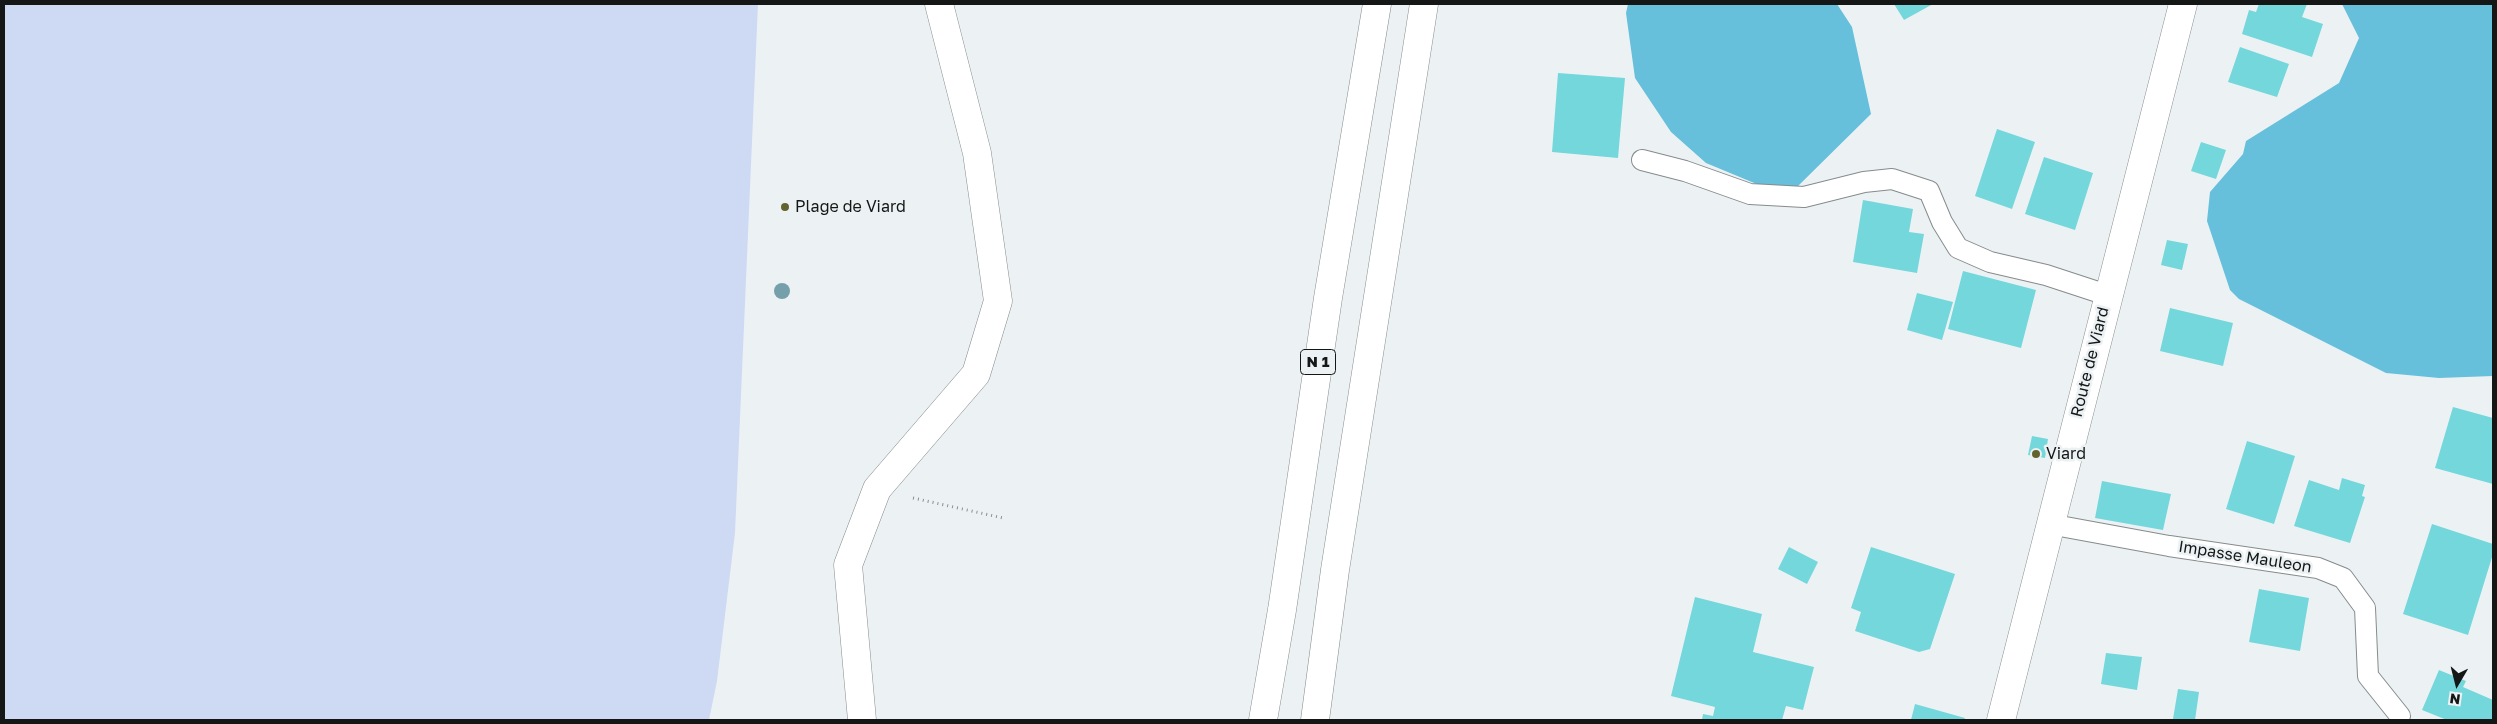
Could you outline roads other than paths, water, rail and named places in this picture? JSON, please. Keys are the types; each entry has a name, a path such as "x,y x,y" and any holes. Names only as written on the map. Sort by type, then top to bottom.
{"main road":[{"path":"862,720 848,565 877,489 976,374 998,300 977,153 939,4"},
{"name":"N 1","path":"1263,720 1282,610 1329,289 1377,4"},
{"path":"1315,720 1335,570 1424,4"},
{"name":"Route de Viard","path":"2001,720 2107,294 2183,4"}],"lane":[{"path":"1642,160 1685,171 1750,194 1804,197 1864,182 1892,179 1929,191 1942,222 1958,248 1990,262 2046,275 2107,294"},
{"name":"Impasse Mauleon","path":"2049,524 2169,546 2318,568 2343,578 2365,608 2368,676 2400,716"}],"place":[{"name":"Plage de Viard","path":"785,207"},
{"name":"Viard","path":"2036,454"}]}
